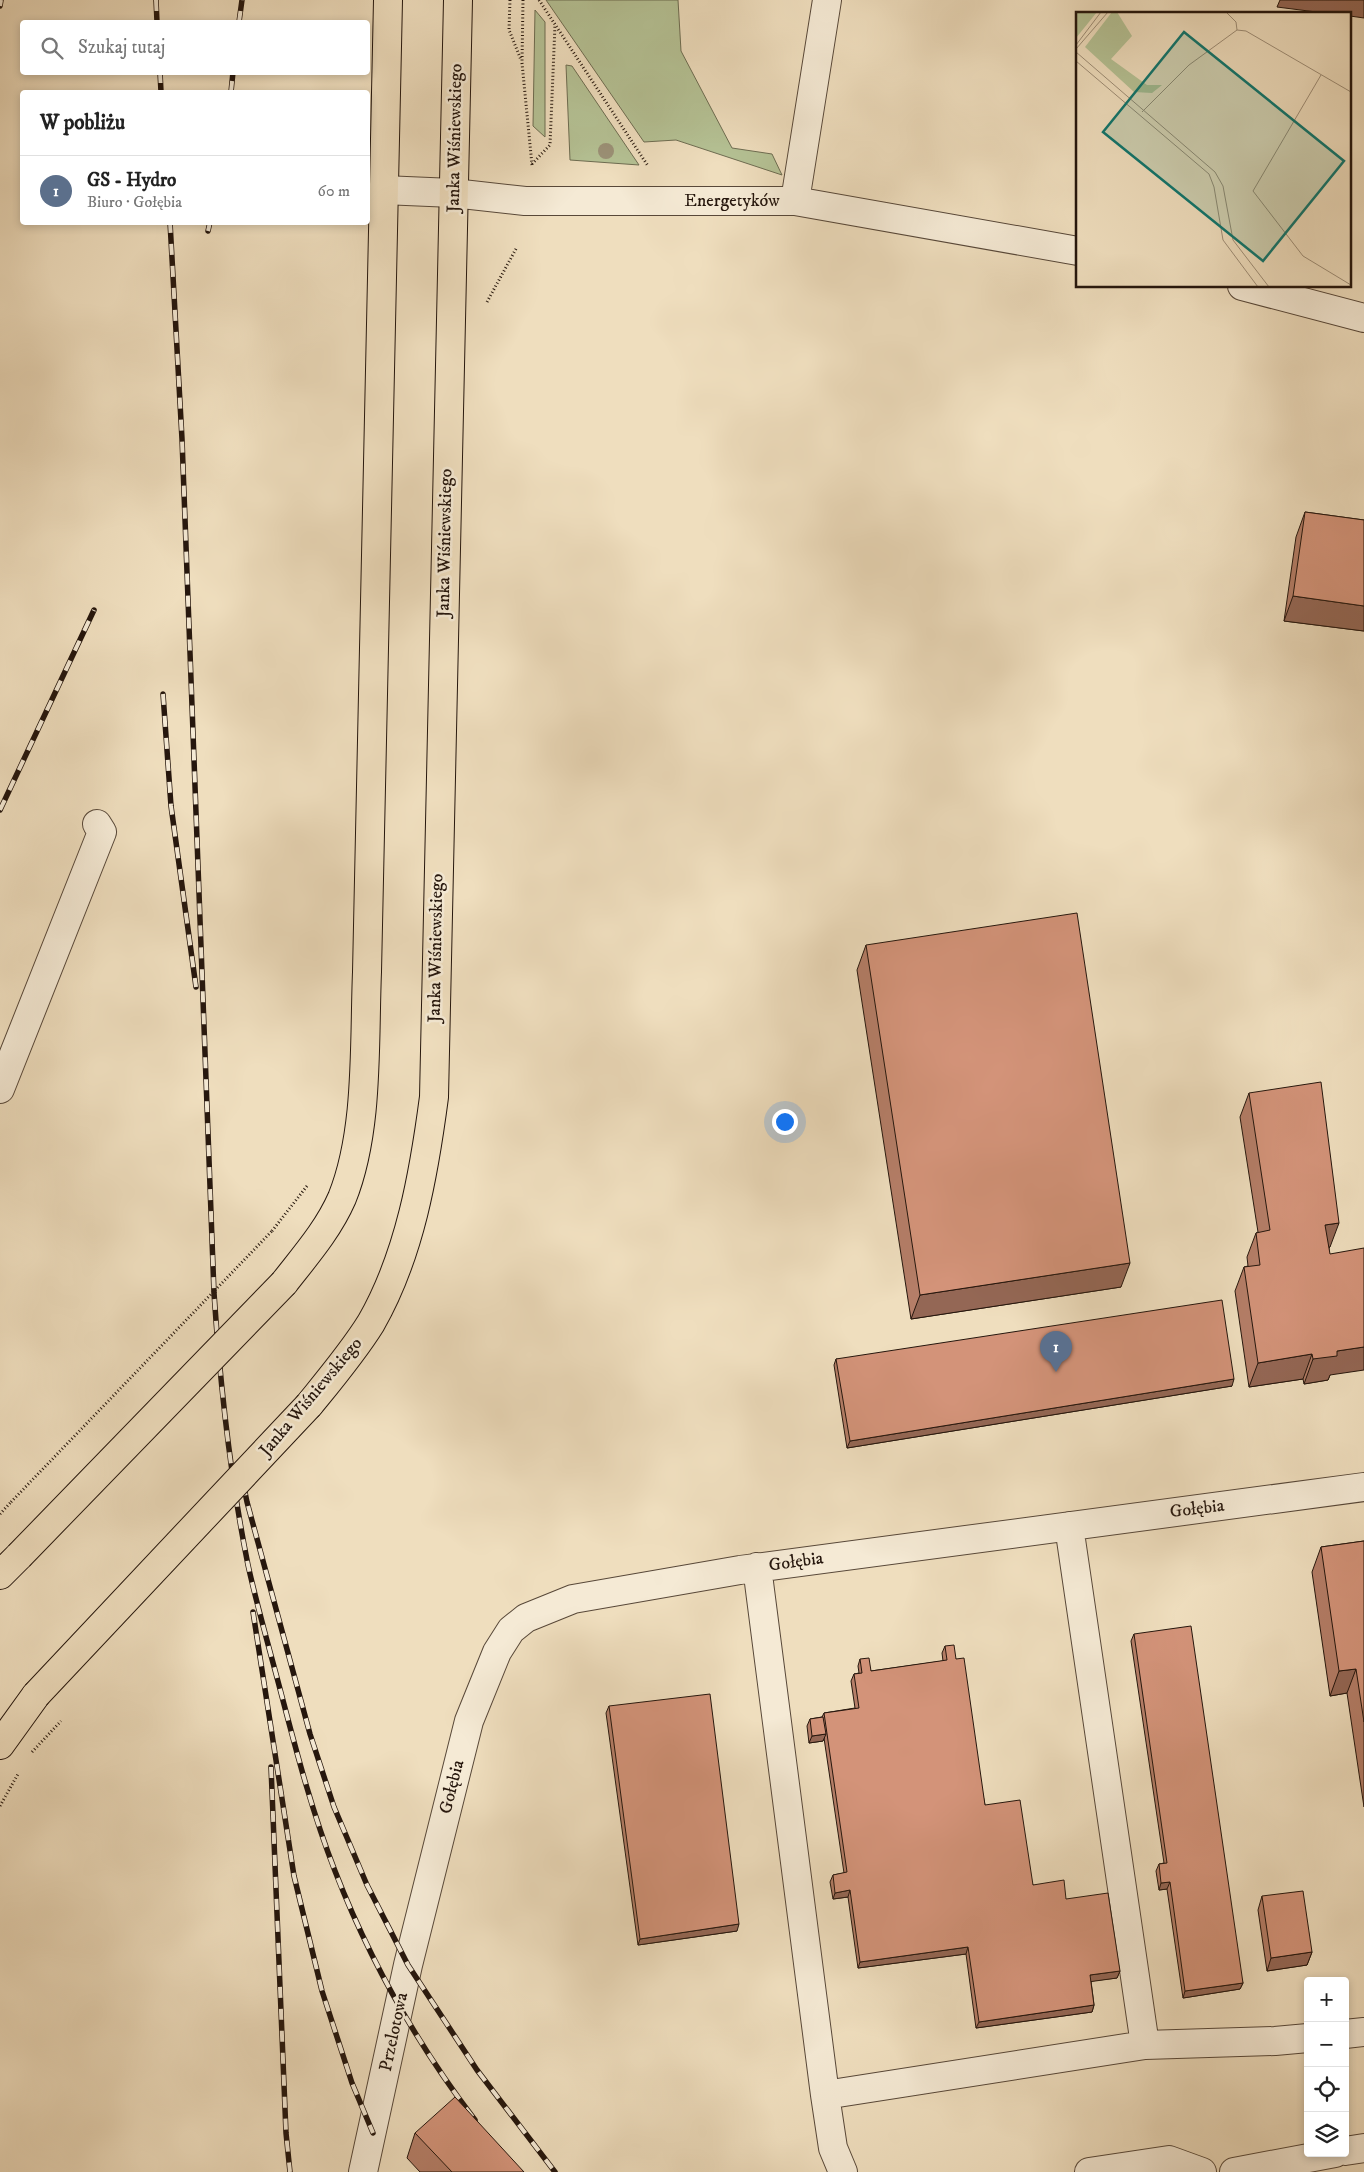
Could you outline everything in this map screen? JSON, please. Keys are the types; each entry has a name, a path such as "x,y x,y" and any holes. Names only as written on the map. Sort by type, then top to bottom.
{"highway":[{"path":"0,1575 284,1283 320,1237 341,1199 356,1153 362,1089 368,972 388,0"},
{"name":"Janka Wiśniewskiego","path":"0,1745 36,1695 309,1405 354,1348 371,1322 386,1291 412,1217 434,1097 458,0"}],"street":[{"path":"796,202 827,0"},
{"name":"Energetyków","path":"383,190 453,193 526,201 796,202 1076,251"},
{"path":"1250,288 1364,318"},
{"path":"0,1088 102,832 97,824"},
{"name":"Gołębia","path":"426,1892 469,1720 497,1652 511,1630 526,1618 573,1599 757,1567 1364,1487"},
{"path":"1069,1526 1145,2044"},
{"path":"757,1567 825,2095 833,2148 843,2172"},
{"name":"Przelotowa","path":"363,2172 426,1892"},
{"path":"1349,2034 1364,2032"},
{"path":"825,2095 1145,2044 1275,2041 1304,2038"},
{"path":"1349,2150 1364,2148"},
{"path":"1234,2172 1314,2157"},
{"path":"1089,2172 1169,2160 1202,2172"}],"path":[{"path":"510,0 509,30 522,62"},
{"path":"523,0 522,62 532,164 550,145 555,25"},
{"path":"539,0 650,169 649,201"},
{"path":"483,311 517,247"},
{"path":"0,1514 272,1230"},
{"path":"28,1760 32,1752"},
{"path":"0,1806 23,1767"}],"green space":[{"path":"546,0 678,0 681,51 732,148 772,154 782,175 676,140 644,142"},
{"path":"535,10 545,22 545,137 533,126"},
{"path":"566,65 572,66 639,165 570,160"}],"building":[{"path":"1305,512 1364,520 1364,606 1293,596"},
{"path":"1077,913 1130,1263 920,1295 866,945"},
{"path":"1321,1082 1339,1223 1325,1225 1330,1254 1364,1248 1364,1347 1337,1351 1337,1356 1313,1359 1312,1354 1258,1363 1244,1267 1260,1265 1256,1233 1270,1230 1249,1093"},
{"path":"1222,1300 1234,1379 850,1441 836,1359"},
{"path":"1364,1541 1364,1722 1356,1669 1339,1671 1321,1547"},
{"path":"1191,1626 1243,1983 1185,1991 1170,1882 1161,1883 1159,1864 1167,1863 1134,1634"},
{"path":"954,1645 956,1659 964,1658 985,1805 1020,1800 1033,1885 1064,1880 1066,1899 1108,1893 1120,1971 1090,1975 1094,2005 979,2022 968,1947 860,1962 850,1890 835,1893 833,1875 847,1872 824,1713 859,1708 854,1674 862,1673 860,1659 869,1658 871,1671 947,1660 945,1646"},
{"path":"710,1694 739,1924 640,1939 609,1706"},
{"path":"823,1717 826,1734 812,1736 810,1719"},
{"path":"1303,1891 1312,1952 1271,1958 1262,1896"},
{"path":"455,2097 524,2172 452,2172 415,2133"}],"railway":[{"path":"0,6 1,0"},
{"path":"156,0 157,20"},
{"path":"239,20 242,0"},
{"path":"160,75 161,90"},
{"path":"231,90 233,75"},
{"path":"170,225 182,439 214,1293 219,1361 236,1498 248,1565 263,1627 305,1781 335,1871 363,1936 396,2000 433,2061 475,2120"},
{"path":"208,231 209,225"},
{"path":"0,810 94,610"},
{"path":"163,694 171,806 196,987"},
{"path":"239,1463 247,1502 310,1734 334,1807 367,1885 408,1965 477,2070 555,2172"},
{"path":"253,1612 294,1876 322,1991 352,2083 373,2133"},
{"path":"271,1767 286,2133 290,2172"}],"place":[{"name":"GS - Hydro","path":"1056,1372"}]}
